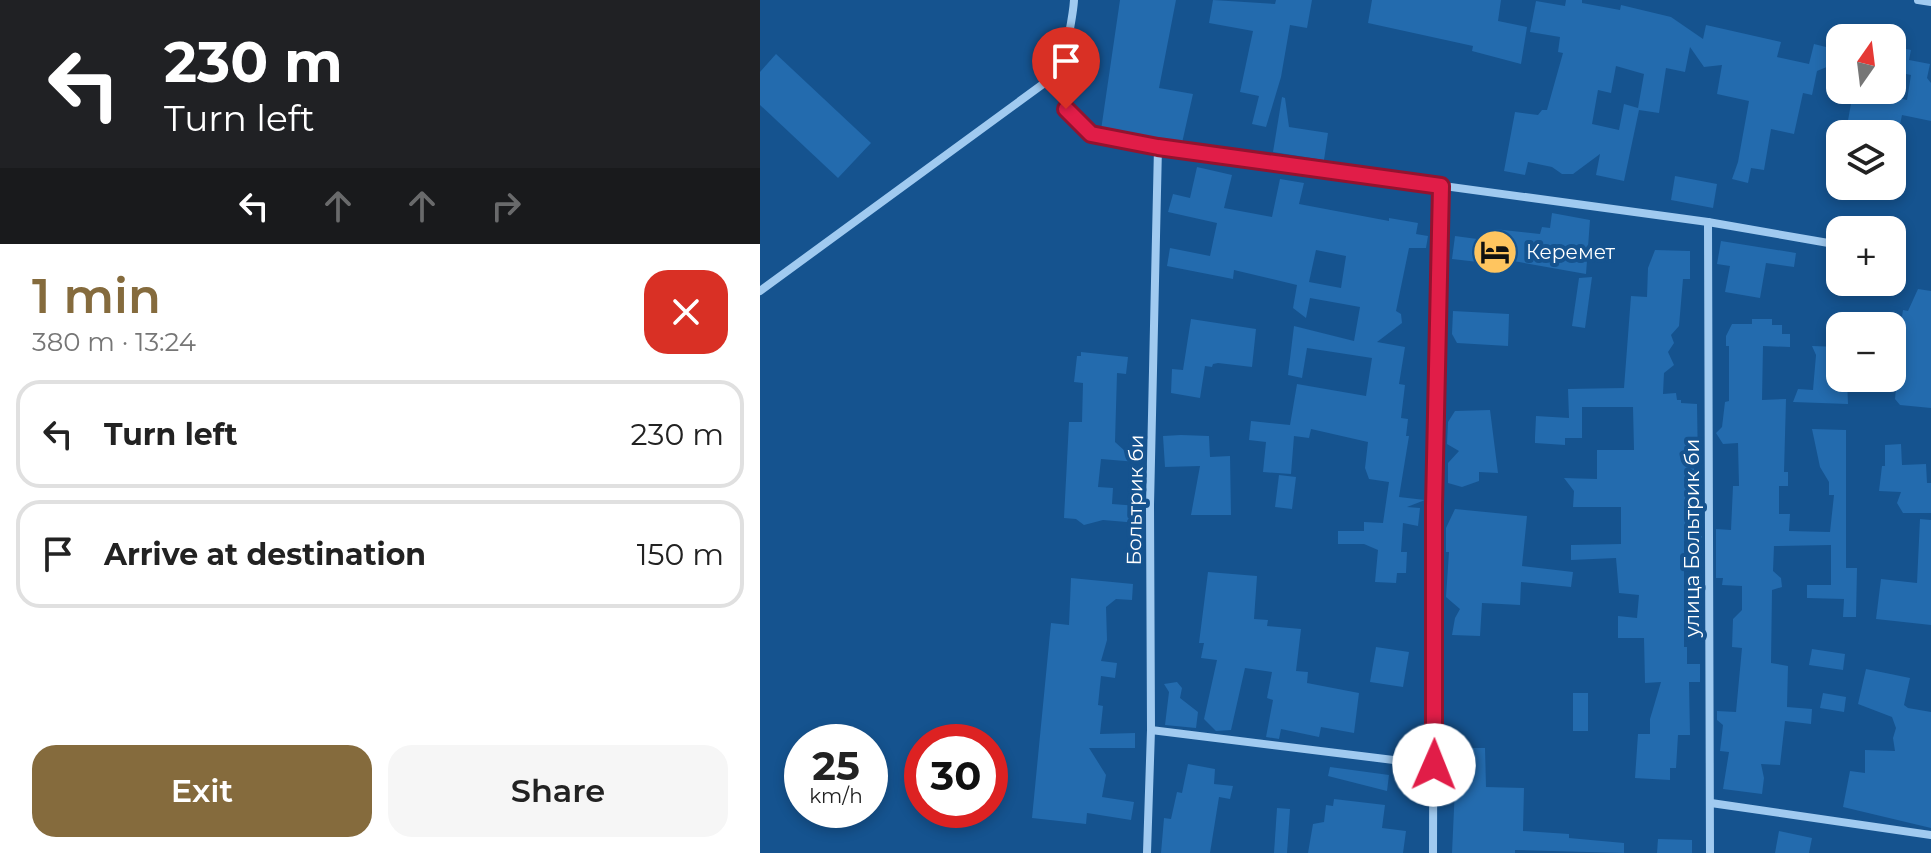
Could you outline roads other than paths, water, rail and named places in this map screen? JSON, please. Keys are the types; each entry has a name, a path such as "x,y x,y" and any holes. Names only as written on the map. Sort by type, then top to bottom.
{"street":[{"path":"1074,0 1062,86 1066,109 1091,134 1158,147 1708,222 1826,243"},
{"path":"1918,0 1931,2"},
{"path":"760,291 1065,68"},
{"name":"Больтрик би","path":"1147,853 1151,730 1150,505 1158,147"},
{"path":"1433,853 1434,506 1441,186"},
{"name":"улица Больтрик би","path":"1708,222 1710,853"},
{"path":"1151,730 1434,765"},
{"path":"1711,803 1931,835"}],"place":[{"name":"Керемет","path":"1495,252"}]}
